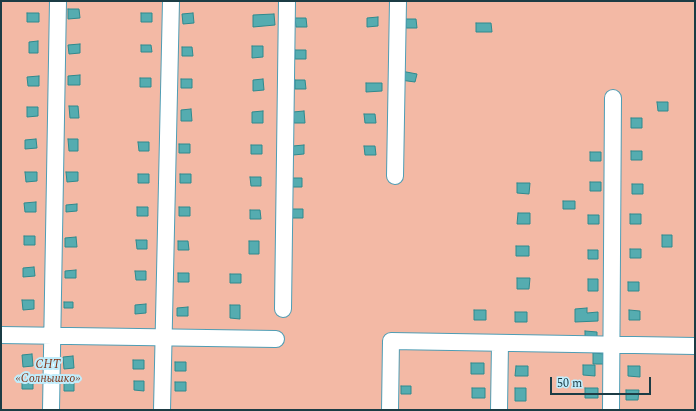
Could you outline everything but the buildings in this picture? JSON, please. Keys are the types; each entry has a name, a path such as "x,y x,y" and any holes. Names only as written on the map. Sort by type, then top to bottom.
{"lane":[{"path":"51,410 58,1"},
{"path":"162,410 171,1"},
{"path":"283,309 287,1"},
{"path":"395,176 398,1"},
{"path":"611,410 613,98"},
{"path":"1,334 276,339"},
{"path":"390,410 391,341 695,346"},
{"path":"499,410 500,343"}],"green space":[{"name":"СНТ «Солнышко»","path":"1,1 695,1 695,410 1,410"}]}
